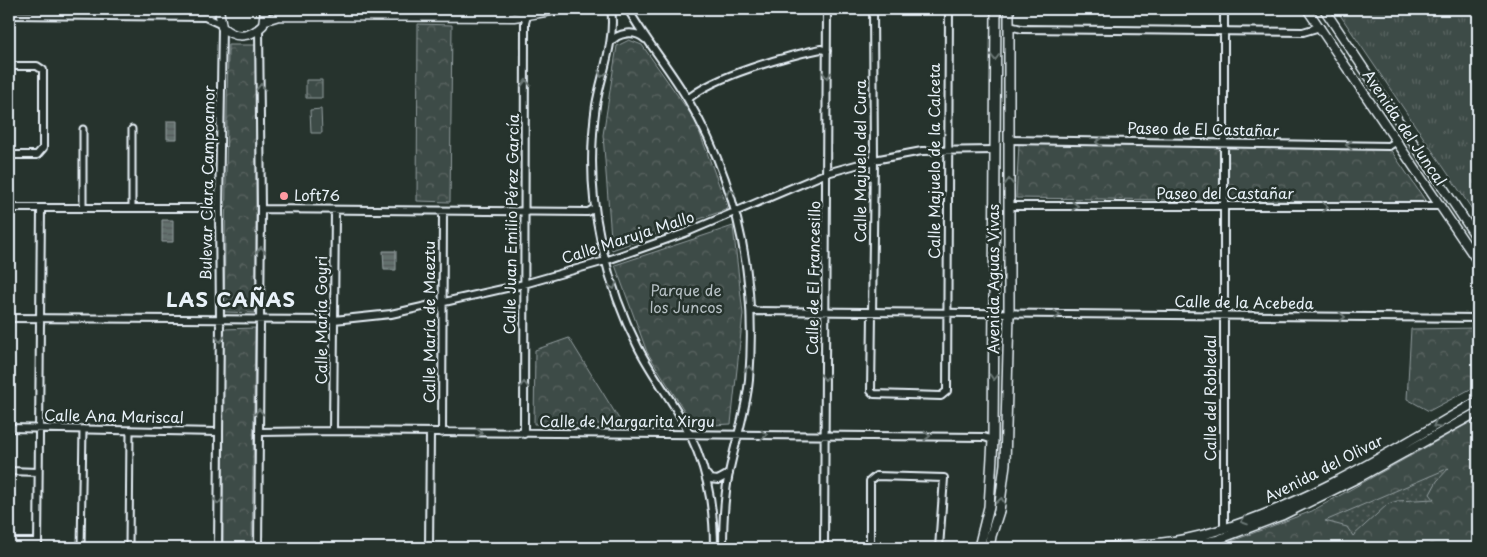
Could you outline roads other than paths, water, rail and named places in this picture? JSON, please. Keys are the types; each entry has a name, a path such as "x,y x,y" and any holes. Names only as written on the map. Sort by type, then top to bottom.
{"main road":[{"name":"Avenida Aguas Vivas","path":"983,548 989,506 994,440 996,9"},
{"name":"Avenida Aguas Vivas","path":"983,548 1004,482 1008,314 1009,9"}],"street":[{"path":"205,17 218,9 221,26"},
{"path":"265,9 266,20"},
{"path":"279,9 510,9"},
{"path":"9,15 205,17 231,34 242,36 254,33 266,20 278,16 436,18 527,16 564,9"},
{"path":"611,9 609,45 596,107 593,164 595,208 605,261 613,288 638,348 690,434 706,474 712,502 714,548"},
{"path":"628,9 688,99 709,139 736,212 744,246 751,309 748,383 728,474 723,548"},
{"name":"Calle de El Francesillo","path":"824,548 827,9"},
{"name":"Calle Majuelo del Cura","path":"871,313 874,160 873,9"},
{"name":"Calle Majuelo de la Calceta","path":"871,313 872,393 941,396 947,391 949,9"},
{"name":"Calle del Robledal","path":"1224,9 1224,528"},
{"name":"Avenida del Juncal","path":"1308,9 1478,262"},
{"name":"Avenida del Juncal","path":"1324,9 1478,240"},
{"name":"Calle Juan Emilio Pérez García","path":"524,434 525,23 527,16"},
{"name":"Bulevar Clara Campoamor","path":"218,548 221,26"},
{"path":"1009,26 1022,29 1303,32 1320,26"},
{"path":"258,548 262,209 259,29"},
{"path":"609,45 614,38 630,33 641,36 651,45"},
{"path":"688,99 713,85 761,65 821,49 827,51"},
{"path":"9,66 37,66 42,70 43,148 37,155 9,155"},
{"path":"83,208 84,129"},
{"path":"132,130 132,208"},
{"name":"Paseo de El Castañar","path":"1009,140 1388,146 1397,141"},
{"name":"Calle Maruja Mallo","path":"9,318 334,320 384,315 524,284 605,261 685,234 827,173 874,160 922,151 995,150"},
{"name":"Paseo del Castañar","path":"1009,206 1441,206"},
{"path":"9,208 219,208"},
{"path":"262,209 588,212 595,208"},
{"path":"9,542 38,545 41,209"},
{"name":"Calle María Goyri","path":"333,431 335,210"},
{"name":"Calle María de Maeztu","path":"442,433 444,211"},
{"name":"Calle de la Acebeda","path":"751,309 755,311 947,314 1478,318"},
{"name":"Avenida del Olivar","path":"1084,548 1144,546 1224,528 1285,507 1368,464 1478,400"},
{"name":"Avenida del Olivar","path":"1174,548 1216,540 1283,515 1362,476 1478,412"},
{"name":"Calle Ana Mariscal","path":"9,428 218,432"},
{"path":"81,548 83,429"},
{"path":"129,548 130,430"},
{"name":"Calle de Margarita Xirgu","path":"259,432 738,434 984,437 994,440"},
{"path":"430,433 430,548"},
{"path":"9,471 38,472"},
{"path":"706,474 710,479 718,480 728,474"},
{"path":"870,548 870,482 876,476 885,476 944,478 939,548"}],"place":[{"name":"Loft76","path":"284,196"}],"district":[{"name":"LAS CAÑAS","path":"231,300"}],"park label":[{"name":"Parque de los Juncos","path":"686,300"}]}
